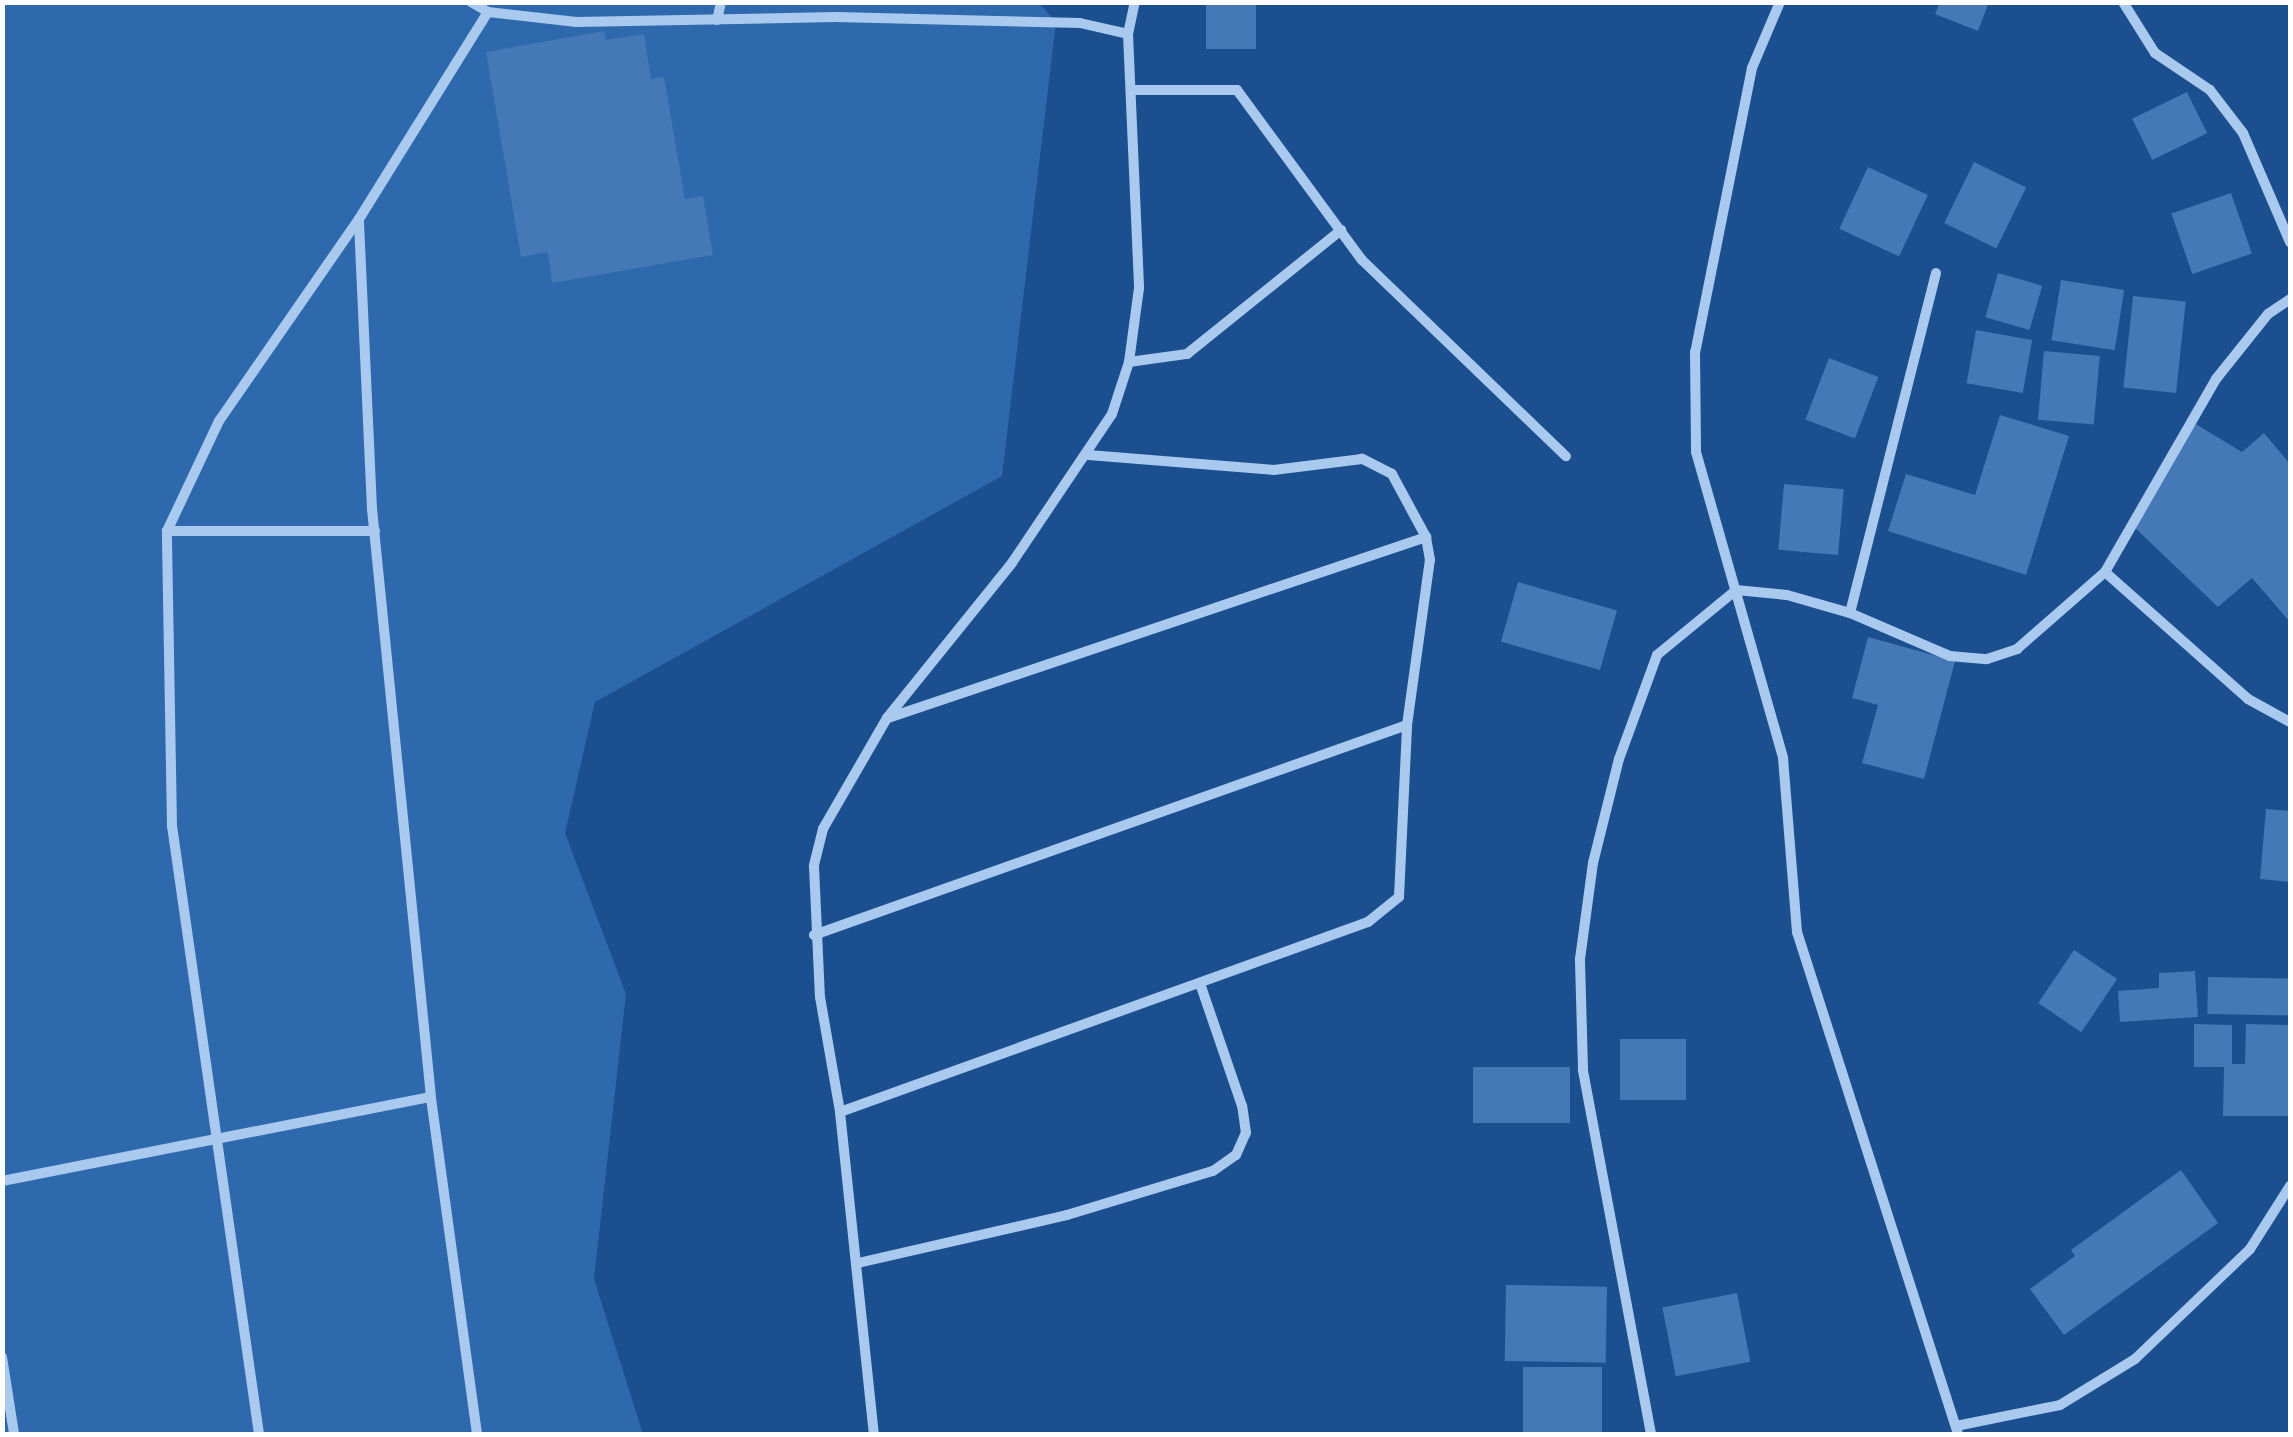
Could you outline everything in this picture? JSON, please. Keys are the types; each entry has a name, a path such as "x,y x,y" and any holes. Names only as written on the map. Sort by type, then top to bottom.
{"street":[{"path":"471,2 488,12 576,22 836,17 1080,23 1128,34"},
{"path":"717,20 721,2"},
{"path":"874,1434 840,1112 814,935 814,866 823,829 888,718 1012,563 1112,414 1130,362 1139,288 1128,34 1135,2"},
{"path":"1780,2 1752,68 1694,352 1696,452 1783,758 1798,932 1957,1430 2060,1405 2135,1358 2250,1248 2290,1186"},
{"path":"2124,2 2155,53 2210,90 2244,133 2290,242"},
{"path":"259,1434 172,826 167,531 218,421 359,219 488,12"},
{"path":"1132,90 1237,90 1362,260 1566,456"},
{"path":"359,219 375,531 431,1098 478,1434"},
{"path":"1130,362 1186,354 1340,230"},
{"path":"1850,613 1936,273"},
{"path":"1651,1434 1583,1070 1580,960 1592,863 1619,759 1657,655 1736,590 1787,594 1850,613 1950,656 1987,658 2018,648 2105,572 2216,378 2268,314 2290,300"},
{"path":"840,1112 1201,986 1389,911 1404,880 1408,725 1430,560 1426,537 1392,474 1378,462 1344,459 1274,470 1086,455"},
{"path":"167,531 375,531"},
{"path":"888,718 1426,537"},
{"path":"2105,572 2248,700 2290,722"},
{"path":"814,935 1408,725"},
{"path":"858,1263 1067,1216 1214,1171 1236,1156 1246,1133 1242,1106 1201,986"},
{"path":"2,1181 214,1136 431,1098"},
{"path":"2,1357 14,1434"}],"shaded area":[{"path":"3,3 1039,3 1056,22 1002,476 595,702 565,833 626,994 594,1279 643,1434 3,1434"}],"building":[{"path":"1206,2 1256,2 1256,49 1206,49"},
{"path":"1940,2 1989,2 1978,31 1935,14"},
{"path":"604,31 606,40 644,34 651,79 664,77 685,199 703,196 713,255 552,283 548,252 521,257 486,52"},
{"path":"2187,92 2207,133 2152,160 2132,119"},
{"path":"1974,162 2026,187 1996,249 1944,223"},
{"path":"1868,167 1928,195 1899,257 1839,229"},
{"path":"2231,193 2252,254 2192,274 2171,214"},
{"path":"1998,273 2042,286 2030,330 1985,317"},
{"path":"2061,280 2124,290 2115,350 2051,340"},
{"path":"2133,296 2186,302 2176,393 2123,387"},
{"path":"1976,330 2032,340 2023,393 1967,383"},
{"path":"2044,351 2100,356 2094,425 2038,420"},
{"path":"1829,358 1878,377 1855,439 1805,420"},
{"path":"2000,415 2069,436 2026,575 1888,531 1906,474 1975,495"},
{"path":"2194,423 2242,452 2264,433 2290,464 2290,622 2252,578 2218,607 2132,525"},
{"path":"1784,484 1844,489 1838,555 1778,550"},
{"path":"1518,582 1617,610 1600,670 1501,642"},
{"path":"1868,637 1955,661 1924,779 1862,763 1878,705 1852,698"},
{"path":"2266,809 2290,811 2290,882 2260,879"},
{"path":"2074,950 2117,979 2081,1032 2038,1003"},
{"path":"2195,971 2198,1017 2120,1022 2118,991 2159,988 2159,973"},
{"path":"2208,977 2290,978 2289,1015 2207,1014"},
{"path":"2194,1024 2232,1025 2232,1064 2245,1064 2246,1024 2290,1025 2290,1116 2223,1116 2224,1067 2194,1067"},
{"path":"1620,1039 1686,1039 1686,1100 1620,1100"},
{"path":"1473,1067 1570,1067 1570,1123 1473,1123"},
{"path":"2181,1170 2218,1223 2064,1335 2030,1289 2075,1256 2071,1250"},
{"path":"1506,1285 1607,1287 1606,1363 1505,1361"},
{"path":"1737,1293 1750,1362 1676,1376 1662,1308"},
{"path":"1523,1367 1602,1367 1602,1434 1523,1434"}]}
